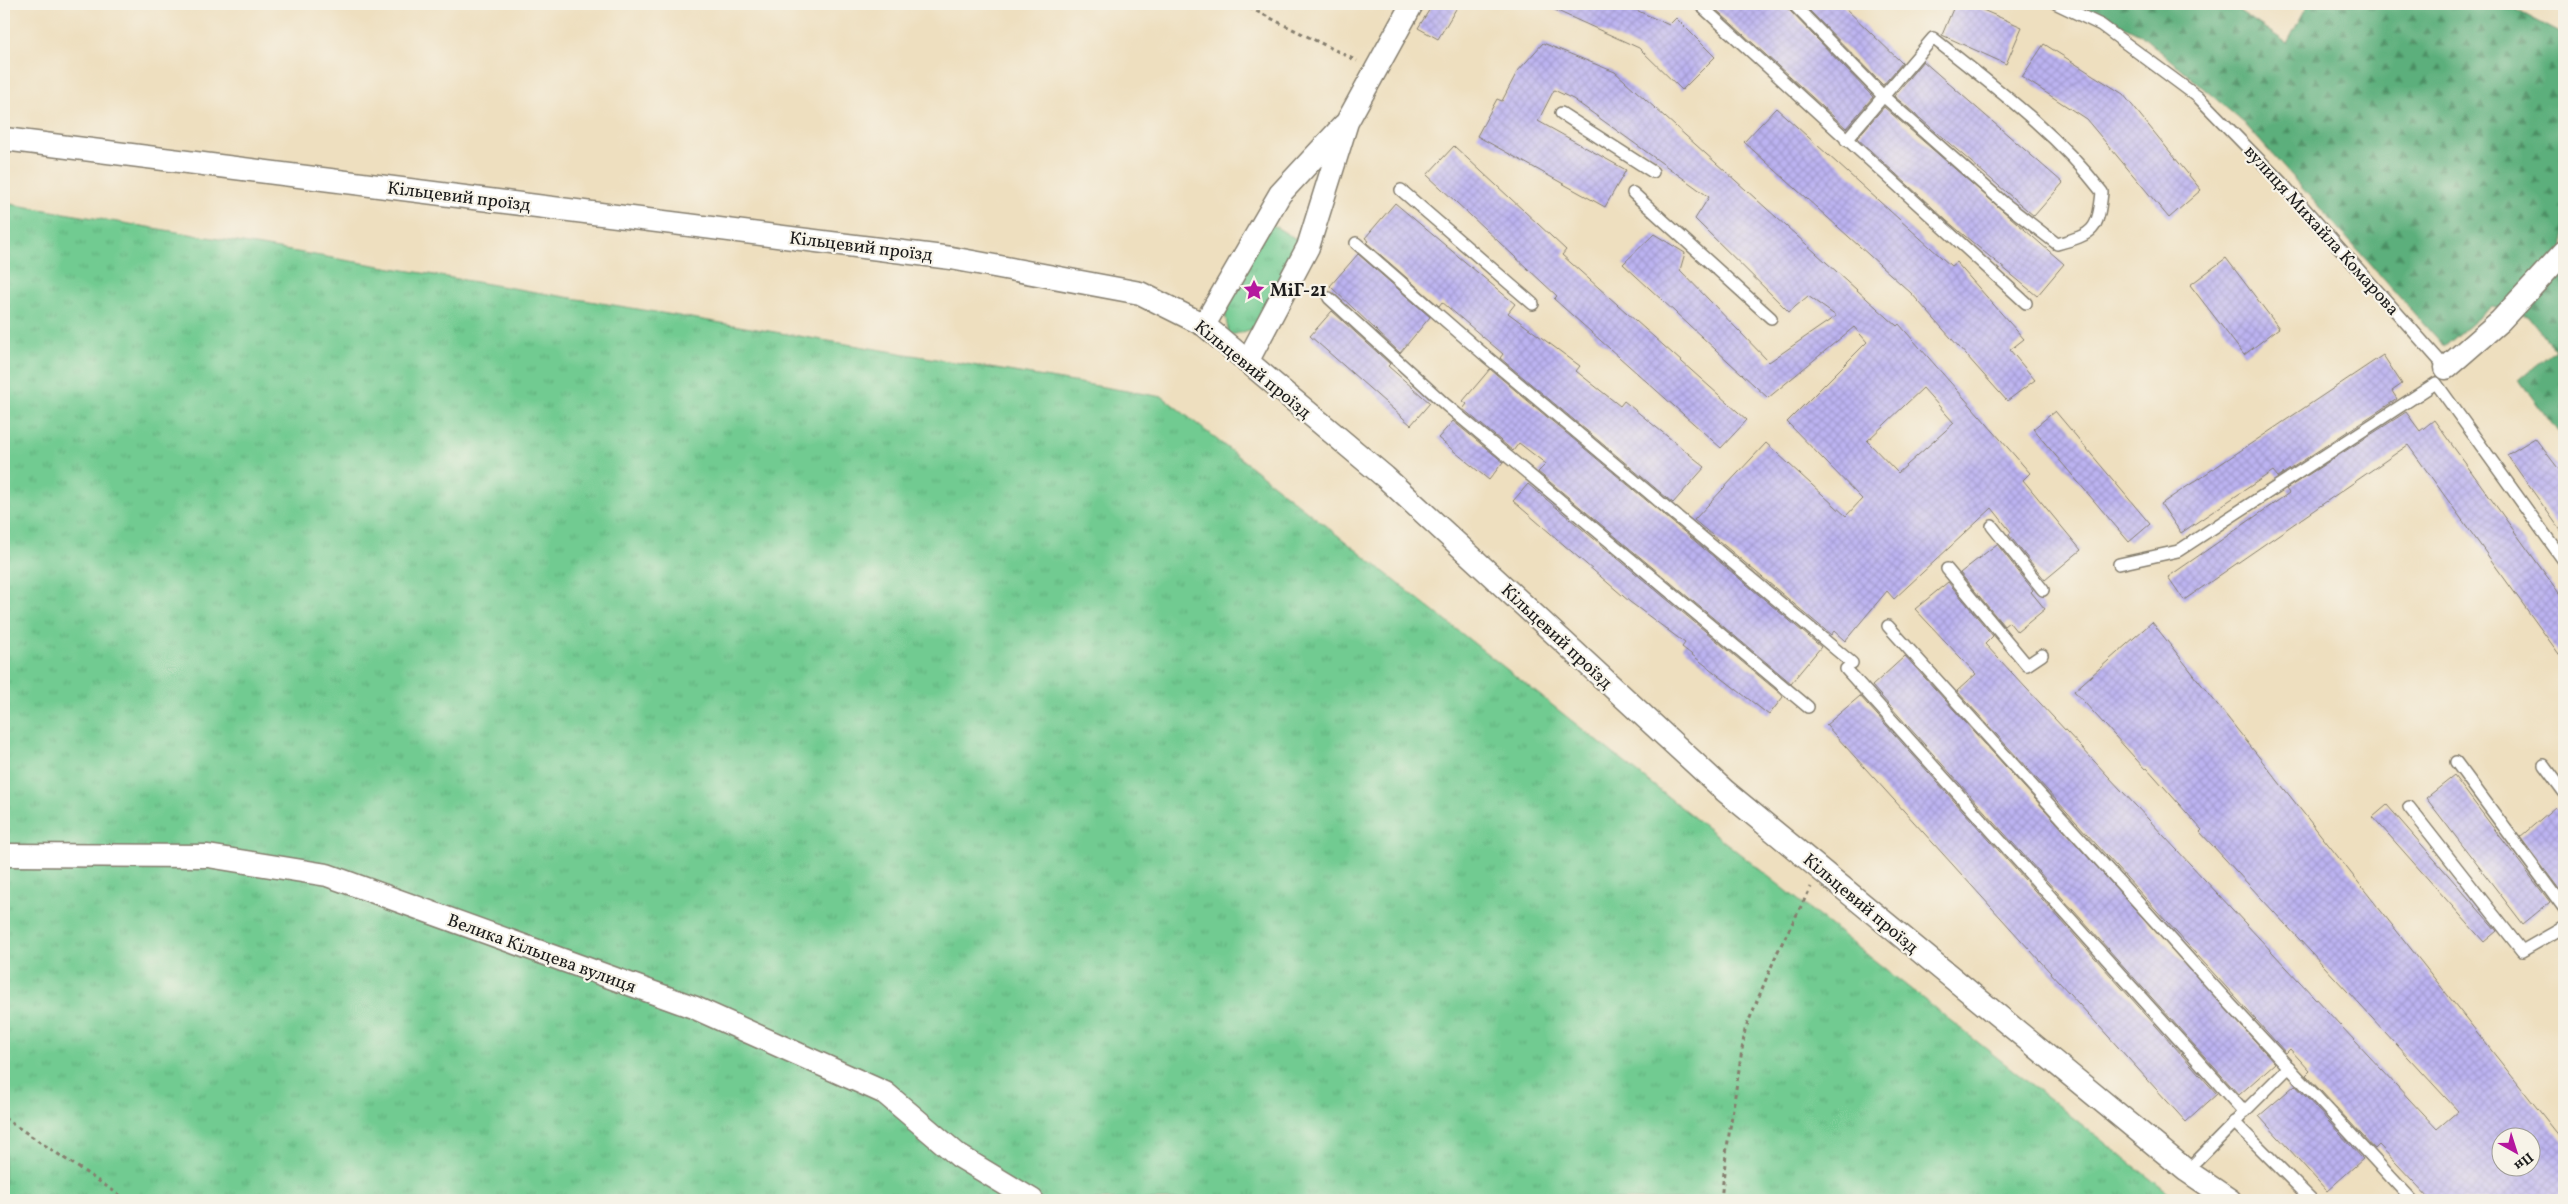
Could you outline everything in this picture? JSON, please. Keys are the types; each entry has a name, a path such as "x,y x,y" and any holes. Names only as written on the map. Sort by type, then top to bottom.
{"street":[{"path":"1247,362 1308,247 1348,122 1412,4"},
{"path":"1204,325 1280,194 1348,122"},
{"name":"Кільцевий проїзд","path":"4,139 951,258 1140,293 1204,325 1384,477 1725,790 2187,1171 2230,1200"},
{"name":"вулиця Михайла Комарова","path":"2446,368 2500,321 2564,252"},
{"name":"Велика Кільцева вулиця","path":"4,855 208,856 327,876 693,1007 886,1093 960,1156 1032,1200"}],"lane":[{"path":"1699,4 2026,303"},
{"path":"1793,4 1883,96 2004,202 2058,244 2085,237 2099,219 2102,192 2077,160 2030,117 1933,38 1883,96 1846,140"},
{"name":"вулиця Михайла Комарова","path":"2058,4 2101,25 2198,97 2281,182 2446,368"},
{"path":"1561,113 1653,172"},
{"path":"1401,190 1533,304"},
{"path":"1634,193 1771,318"},
{"path":"1356,243 1849,666 2244,1112"},
{"path":"1328,298 1446,405 1808,707"},
{"path":"2119,564 2178,551 2436,383 2564,561"},
{"path":"1992,526 2043,590"},
{"path":"1947,569 2027,664 2042,655"},
{"path":"1888,626 2412,1200"},
{"path":"2456,762 2564,908"},
{"path":"2544,765 2564,792"},
{"path":"2409,807 2522,951 2564,927"},
{"path":"2187,1171 2289,1067"},
{"path":"2234,1122 2312,1200"}],"path":[{"path":"1242,4 1376,70"},
{"path":"1721,1200 1745,1030 1777,953 1815,880"},
{"path":"4,1118 127,1200"}],"green space":[{"path":"2078,4 2241,4 2238,10 2287,43 2308,4 2505,4 2564,35 2564,440 2519,380 2555,350 2528,316 2492,306 2444,347 2244,123 2140,34"},
{"path":"4,203 1163,397 2177,1200 4,1200"},
{"path":"1265,220 1308,247 1266,325 1229,336 1222,295"}],"building":[{"path":"1433,4 1459,4 1438,39 1418,28"},
{"path":"1542,4 1623,4 1669,25 1676,18 1715,57 1682,90 1639,48"},
{"path":"1710,4 1786,4 1788,9 1873,97 1846,128"},
{"path":"1803,4 1841,4 1902,63 1883,85"},
{"path":"1955,4 1969,4 2022,27 2006,64 1942,35"},
{"path":"1543,43 1615,72 1897,326 1899,324 2030,473 2023,480 2081,550 2045,580 2009,535 2011,532 1992,508 1894,599 1887,591 1845,641 1834,631 1831,635 1694,520 1766,443 1846,516 1862,499 1787,422 1867,342 1854,327 1768,398 1623,264 1654,234 1685,253 1680,270 1769,362 1836,316 1808,296 1789,312 1695,219 1709,197 1573,99 1554,90 1538,121 1626,170 1605,207 1477,136 1497,99 1502,101 1517,72","holes":["1923,388 1954,423 1898,473 1867,441"]},
{"path":"2044,44 2123,94 2201,190 2169,218 2086,119 2022,77"},
{"path":"1923,61 2063,183 2034,216 1894,96"},
{"path":"1884,107 2064,264 2037,296 1947,221 1857,138"},
{"path":"1776,108 1951,266 1956,262 2024,339 2010,350 2035,380 2007,401 1911,293 1744,142"},
{"path":"1454,146 1566,250 1562,255 1747,420 1721,448 1554,299 1557,296 1427,175"},
{"path":"1395,203 1515,304 1508,313 1580,366 1576,371 1620,406 1624,401 1705,467 1673,503 1500,358 1503,354 1442,302 1439,306 1367,243 1369,241 1365,238"},
{"path":"1358,254 1430,317 1400,353 1330,286"},
{"path":"2226,258 2279,328 2244,355 2190,285"},
{"path":"1332,311 1390,364 1388,366 1430,403 1411,425 1310,336"},
{"path":"2383,355 2402,384 2392,391 2397,399 2278,477 2273,471 2181,533 2161,504"},
{"path":"1490,369 1821,647 1791,683 1538,472 1546,464 1519,443 1513,451 1463,409 1467,404 1463,401"},
{"path":"2055,411 2150,524 2129,542 2033,429"},
{"path":"2406,412 2420,431 2434,420 2564,600 2564,661 2408,445 2184,600 2168,577 2289,493 2286,489"},
{"path":"1453,421 1503,462 1489,480 1438,438"},
{"path":"2535,438 2564,476 2564,535 2507,455"},
{"path":"1528,484 1782,695 1783,697 1769,715 1682,647 1685,643 1630,602 1513,501"},
{"path":"1997,544 2033,590 2031,592 2045,609 2017,632 2009,622 2004,626 1960,573"},
{"path":"1948,582 1993,636 1985,644 2437,1129 2458,1111 2200,832 2202,830 2147,768 2145,769 2074,691 2152,622 2564,1142 2564,1200 2431,1200 2379,1145 2375,1149 2306,1075 2310,1071 2290,1049 2286,1053 1957,691 1976,674 1915,609"},
{"path":"1905,656 2275,1063 2239,1095 1872,686"},
{"path":"1860,696 2217,1094 2186,1122 1826,725"},
{"path":"2454,776 2550,902 2523,924 2426,798"},
{"path":"2387,805 2497,931 2484,942 2373,817"},
{"path":"2555,807 2564,818 2564,891 2562,893 2520,837"},
{"path":"2295,1085 2363,1159 2327,1191 2259,1116"}],"place":[{"name":"МіГ-21","path":"1254,290"}]}
